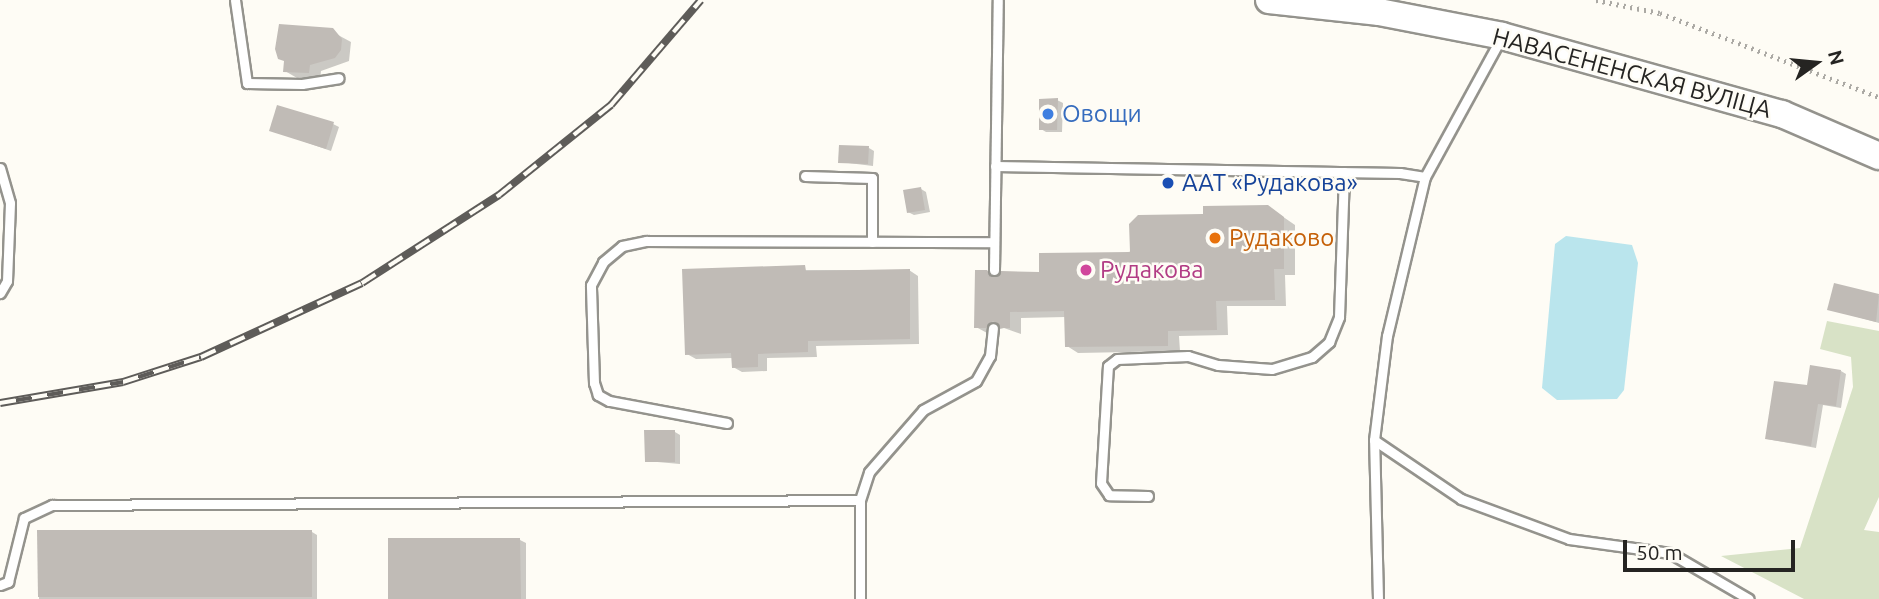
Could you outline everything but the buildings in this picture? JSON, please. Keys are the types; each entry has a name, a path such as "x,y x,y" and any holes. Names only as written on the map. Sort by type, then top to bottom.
{"main road":[{"name":"НАВАСЕНЕНСКАЯ ВУЛІЦА","path":"1269,0 1379,12 1502,36 1782,114 1879,156"}],"lane":[{"path":"235,0 247,83 302,84 339,78"},
{"path":"994,271 998,0"},
{"path":"1378,599 1374,440 1387,336 1425,177 1502,36"},
{"path":"995,166 1344,172 1425,177"},
{"path":"0,168 10,203 7,281 0,293"},
{"path":"1148,496 1109,495 1101,483 1108,366 1117,359 1188,356 1218,365 1272,369 1312,357 1329,342 1339,317 1344,172"},
{"path":"805,176 872,177 872,242"},
{"path":"727,422 609,401 598,395 594,383 591,285 603,262 622,246 646,241 994,242"},
{"path":"860,599 860,500 869,472 923,410 976,381 990,356 993,328"},
{"path":"1374,440 1461,499 1569,539 1670,553 1749,599"},
{"path":"0,585 8,582 24,518 52,505 860,500"}],"path":[{"path":"1596,0 1660,13 1879,96"}],"green space":[{"path":"1827,321 1879,331 1879,497 1864,530 1879,532 1879,599 1804,599 1721,556 1800,548 1853,387 1851,357 1820,349"}],"water":[{"path":"1566,236 1632,245 1638,263 1624,390 1617,399 1557,400 1542,388 1555,244"}],"railway":[{"path":"0,403 123,382 201,357 362,283 499,195 611,105 701,0"}],"place":[{"name":"Овощи","path":"1048,114"},
{"name":"ААТ «Рудакова»","path":"1168,183"},
{"name":"Рудаково","path":"1215,238"},
{"name":"Рудакова","path":"1086,270"}]}
